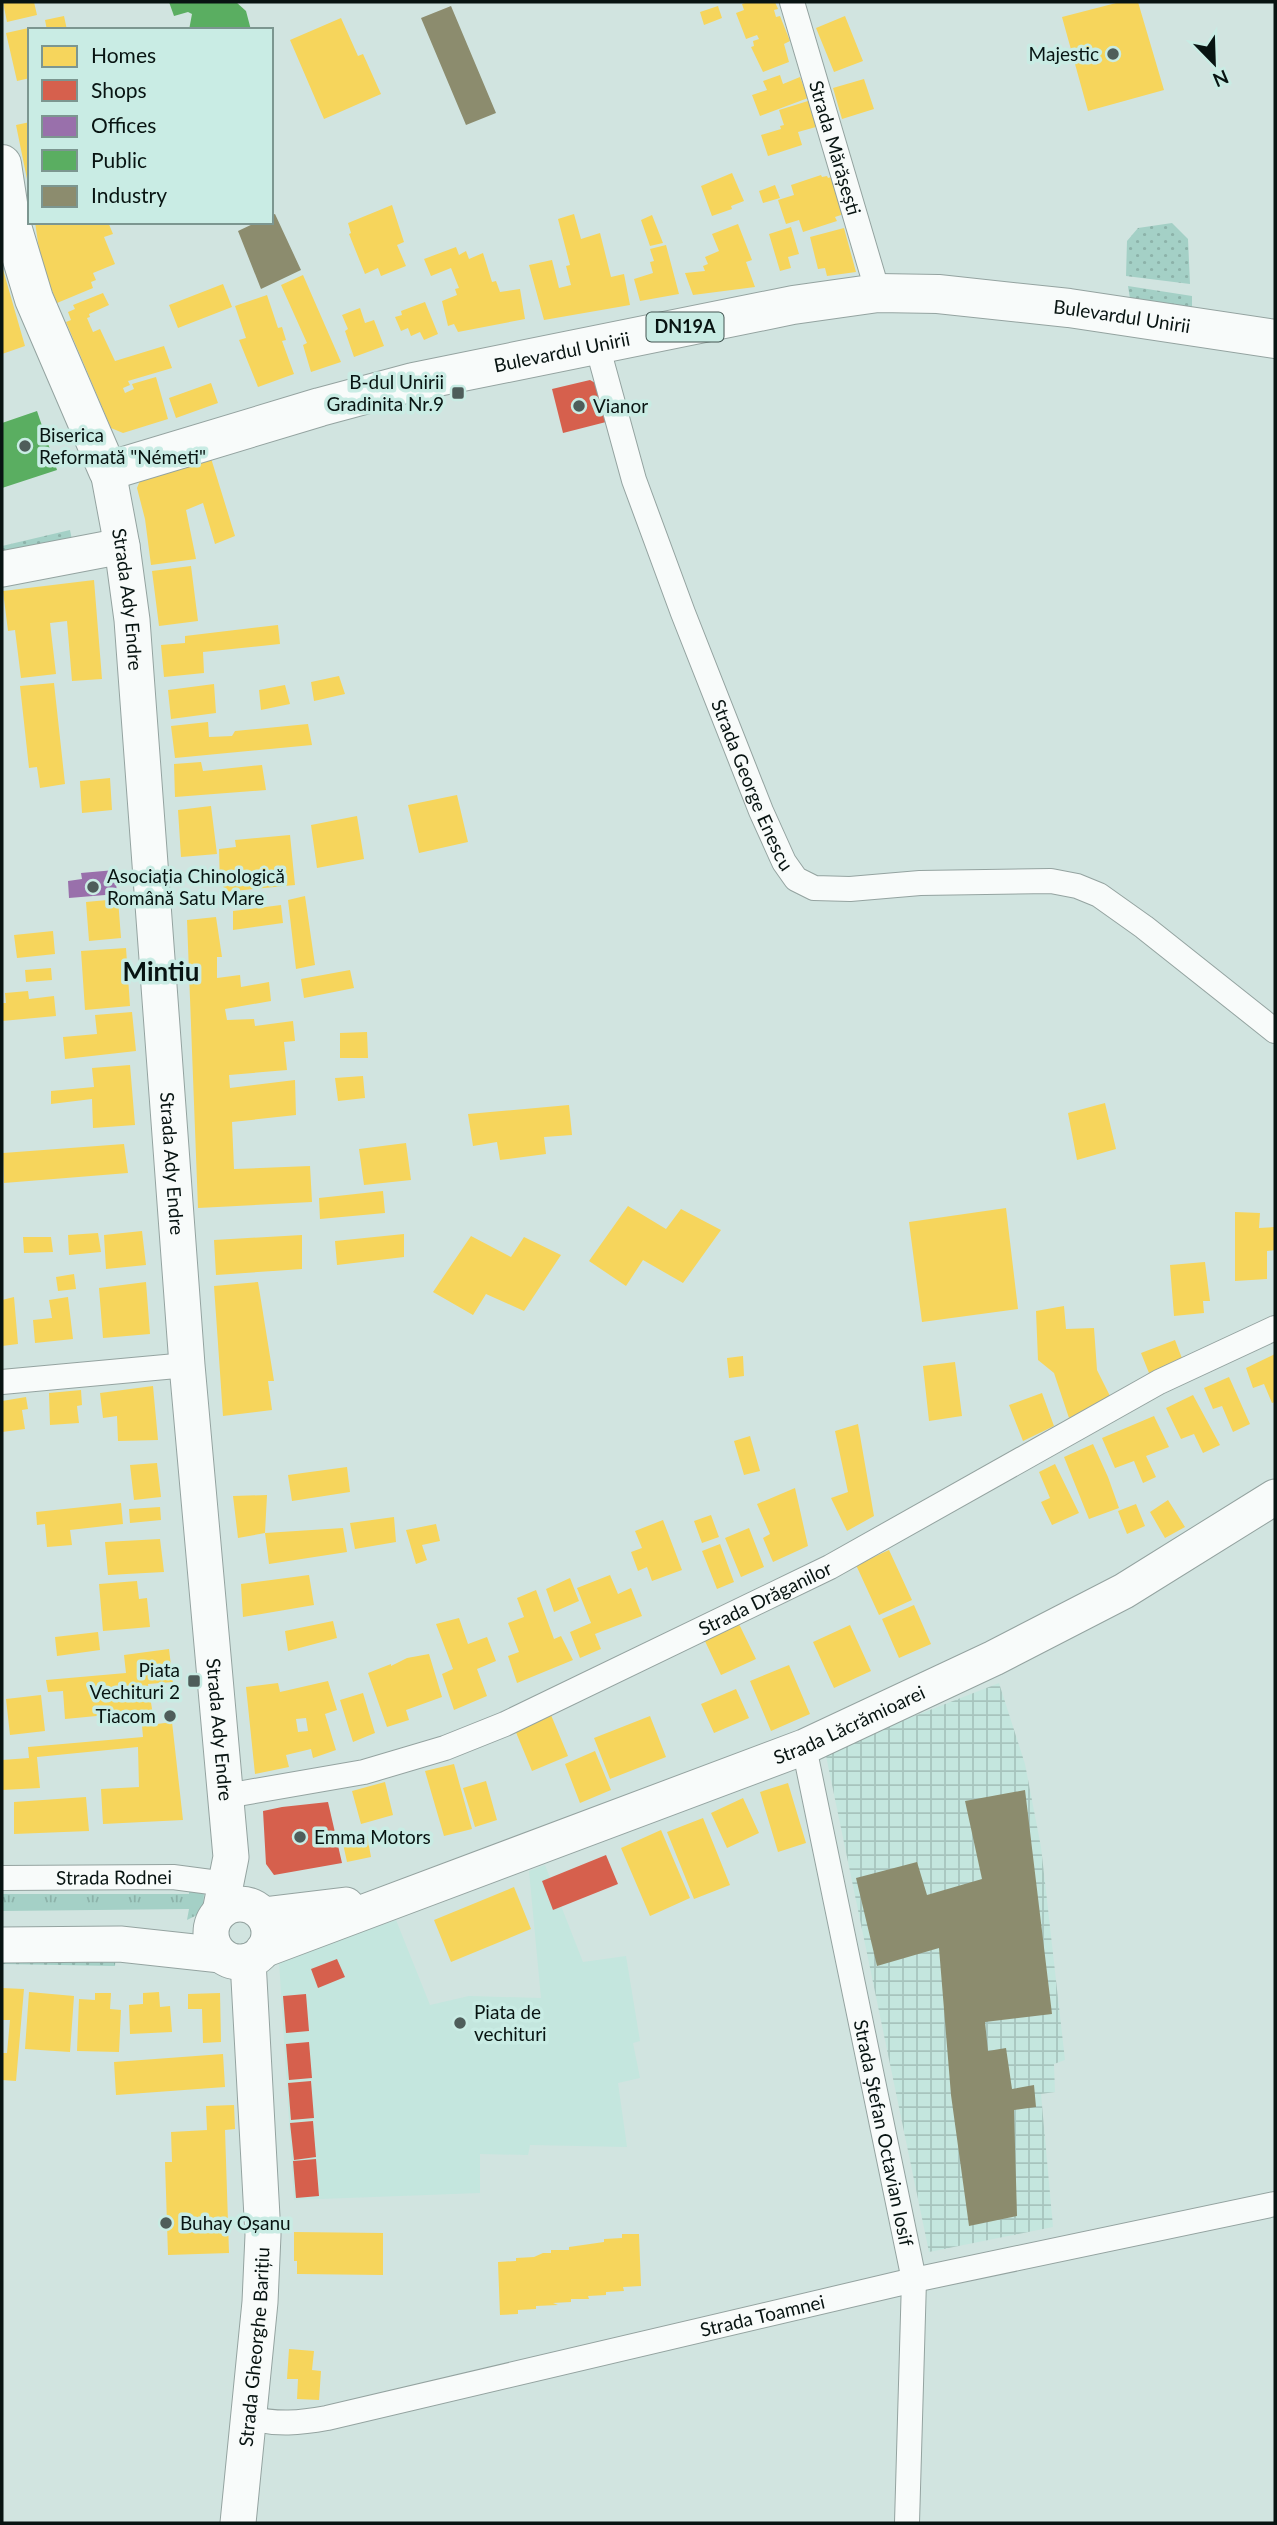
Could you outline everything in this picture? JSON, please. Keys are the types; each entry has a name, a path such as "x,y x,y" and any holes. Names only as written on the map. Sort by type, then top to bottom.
{"main road":[{"path":"2,164 11,223 34,299 107,471"},
{"name":"Bulevardul Unirii","path":"107,471 413,382 793,305 878,293 938,294 1057,306 1275,339"},
{"name":"Strada Ady Endre","path":"107,471 122,546 132,620 187,1365 226,1796 223,1893 259,1912"},
{"path":"2,569 122,546"},
{"name":"Strada Lăcrămioarei","path":"244,1955 804,1747 994,1658 1125,1591 1275,1497"},
{"path":"120,1944 223,1893"},
{"path":"223,1893 212,1938 244,1955"},
{"name":"Strada Lăcrămioarei","path":"223,1893 237,1905 259,1912 398,1899"},
{"path":"2,1945 120,1944 244,1955 269,1932 259,1912"},
{"name":"Strada Gheorghe Barițiu","path":"238,2523 250,2418 263,2235 244,1955"}],"street":[{"name":"Strada Mărășești","path":"792,2 878,293"},
{"name":"Strada George Enescu","path":"597,345 634,480 683,613 761,811 784,862 796,879 814,888 850,890 920,883 1051,880 1077,886 1099,895 1144,927 1275,1031"},
{"name":"Strada Drăganilor","path":"226,1796 364,1772 444,1748 505,1724 830,1567 1158,1382 1275,1328"},
{"path":"2,1382 187,1365"},
{"name":"Strada Ștefan Octavian Iosif","path":"804,1747 914,2280 907,2523"},
{"name":"Strada Rodnei","path":"2,1878 173,1877 223,1893"},
{"name":"Strada Toamnei","path":"250,2418 283,2423 327,2418 914,2280 1275,2204"}],"shaded area":[{"path":"999,1683 1025,1764 1041,1847 1065,2060 1054,2064 1055,2092 1041,2094 1053,2227 929,2252 825,1751"},
{"name":"Piata de vechituri","path":"545,1865 583,1962 626,1956 640,2041 633,2043 640,2078 618,2083 627,2147 530,2145 528,2155 480,2154 480,2193 294,2200 279,1961 396,1920 430,2005 469,1996 541,1998 529,1871"}],"green space":[{"path":"1172,223 1188,239 1190,284 1126,276 1127,241 1138,228"},
{"path":"1128,286 1192,296 1192,309 1130,299"},
{"path":"70,530 72,540 2,557 2,546"},
{"path":"189,1886 204,1893 203,1912 187,1920 189,1909 2,1911 2,1894 189,1894"},
{"path":"116,1948 115,1966 2,1964 2,1949"}],"building: Homes":[{"path":"3,2 34,2 37,15 7,22"},
{"path":"775,2 778,9 774,10 776,17 780,16 790,41 784,44 789,62 763,72 751,47 754,46 753,41 759,39 757,35 746,39 736,13 744,10 742,4"},
{"name":"Majestic","path":"1120,2 1138,2 1164,90 1088,111 1062,17"},
{"path":"718,6 722,18 704,25 700,12"},
{"path":"64,16 67,28 47,28 45,20"},
{"path":"845,16 863,61 834,72 816,28"},
{"path":"341,18 358,56 363,54 381,94 324,119 290,40"},
{"path":"28,28 28,78 17,81 6,33"},
{"path":"780,75 783,84 800,77 808,98 760,116 752,95 767,90 763,81"},
{"path":"864,79 874,109 842,119 833,88"},
{"path":"808,101 816,127 798,132 802,145 768,156 761,135 781,129 780,126 784,125 779,110"},
{"path":"28,122 28,184 16,125"},
{"path":"732,173 744,201 731,206 732,209 712,216 701,186"},
{"path":"821,175 831,177 844,214 835,217 837,221 803,232 799,220 786,224 778,200 794,195 791,185"},
{"path":"775,185 780,198 763,203 759,191"},
{"path":"392,205 404,242 397,245 406,266 381,276 378,268 365,274 349,234 348,223"},
{"path":"574,214 581,239 600,233 611,277 624,274 630,305 544,320 529,265 552,260 559,288 571,285 566,266 570,265 558,219"},
{"path":"652,215 663,243 650,246 641,220"},
{"path":"35,224 109,224 113,234 104,237 115,264 93,273 96,280 91,282 93,288 57,303 41,263"},
{"path":"738,224 752,260 746,262 755,287 693,295 685,273 705,271 703,266 708,264 705,257 719,251 712,234"},
{"path":"791,227 799,254 788,257 791,268 780,271 769,234"},
{"path":"844,228 856,272 827,276 825,268 818,269 810,237"},
{"path":"666,245 679,294 640,301 634,279 653,273 650,262 654,261 650,249"},
{"path":"456,247 459,255 466,251 469,259 483,253 492,282 496,281 500,292 520,289 525,319 458,332 454,324 448,326 442,301 457,295 455,289 459,288 451,268 431,276 424,259"},
{"path":"2,266 25,346 2,354"},
{"path":"303,275 341,362 311,372 303,345 307,343 281,285"},
{"path":"223,284 232,307 178,328 169,305"},
{"path":"103,293 109,305 89,314 90,317 87,318 93,332 100,329 115,361 164,346 172,368 128,381 130,385 123,388 125,393 134,389 132,384 156,377 168,419 123,433 111,428 66,322 71,320 68,312 75,309 73,305"},
{"path":"267,295 278,328 282,327 286,340 282,341 294,374 258,387 239,340 246,338 235,306"},
{"path":"425,302 438,334 424,340 420,332 411,336 408,328 401,331 395,317 402,315 401,311"},
{"path":"360,308 365,323 374,320 384,346 354,357 342,315"},
{"path":"211,383 218,403 176,418 169,398"},
{"path":"210,455 235,536 215,544 203,503 186,510 196,559 151,565 145,519 137,488 141,478"},
{"path":"191,566 198,621 159,626 152,571"},
{"path":"94,580 102,679 72,681 67,621 50,623 56,674 21,678 15,630 8,631 3,591"},
{"path":"278,625 280,644 203,652 204,673 164,677 161,645 185,643 185,636"},
{"path":"339,676 345,694 314,701 311,682"},
{"path":"54,683 65,784 40,788 37,767 29,768 20,686"},
{"path":"214,684 216,713 171,719 168,690"},
{"path":"285,685 290,704 261,710 259,690"},
{"path":"208,722 209,737 232,736 235,731 308,724 312,745 175,758 171,726"},
{"path":"201,762 203,771 262,765 266,790 175,797 174,764"},
{"path":"110,778 112,810 82,813 80,781"},
{"path":"457,795 468,842 419,853 408,805"},
{"path":"211,806 217,854 181,857 178,810"},
{"path":"357,816 364,859 317,868 311,825"},
{"path":"290,835 295,885 224,892 223,884 220,884 219,849 236,847 235,840"},
{"path":"305,896 315,965 296,969 288,900"},
{"path":"118,899 121,938 89,941 86,902"},
{"path":"281,905 283,923 233,930 233,911"},
{"path":"216,917 222,957 217,957 217,978 240,975 241,987 269,982 271,1001 225,1009 227,1020 254,1019 255,1026 293,1021 295,1041 284,1042 287,1070 229,1075 230,1088 295,1080 296,1115 232,1122 234,1169 310,1166 312,1202 198,1208 187,920"},
{"path":"53,931 55,954 17,958 14,935"},
{"path":"126,948 130,1006 85,1010 81,951"},
{"path":"51,968 52,980 26,982 25,970"},
{"path":"350,970 354,988 304,998 301,979"},
{"path":"28,991 29,999 54,996 56,1016 2,1021 5,993"},
{"path":"132,1012 136,1051 65,1059 63,1037 97,1034 95,1015"},
{"path":"367,1032 368,1058 340,1058 340,1033"},
{"path":"130,1065 135,1125 93,1128 92,1099 51,1104 51,1091 94,1087 92,1068"},
{"path":"363,1076 365,1098 338,1101 335,1078"},
{"path":"1105,1103 1116,1149 1077,1160 1068,1113"},
{"path":"569,1105 572,1135 544,1137 546,1154 500,1160 497,1142 473,1146 468,1114"},
{"path":"406,1143 411,1180 364,1185 359,1149"},
{"path":"124,1144 128,1173 4,1183 3,1153"},
{"path":"383,1191 385,1213 320,1219 319,1198"},
{"path":"628,1206 666,1229 681,1209 721,1230 683,1283 643,1260 626,1286 589,1261"},
{"path":"1006,1208 1018,1309 922,1322 909,1222"},
{"path":"1235,1212 1260,1213 1259,1228 1275,1227 1275,1250 1267,1251 1267,1279 1235,1281"},
{"path":"142,1231 146,1265 106,1269 104,1235"},
{"path":"98,1233 101,1252 69,1255 68,1235"},
{"path":"404,1234 404,1257 337,1265 335,1241"},
{"path":"302,1235 302,1269 216,1275 214,1240"},
{"path":"471,1236 511,1257 524,1237 561,1255 524,1311 486,1294 473,1315 433,1292"},
{"path":"23,1237 51,1237 53,1252 24,1253"},
{"path":"1205,1262 1210,1301 1203,1301 1204,1313 1174,1316 1170,1265"},
{"path":"74,1274 76,1289 58,1291 56,1277"},
{"path":"146,1282 150,1334 103,1338 99,1288"},
{"path":"258,1282 274,1381 268,1381 272,1410 223,1416 214,1286"},
{"path":"14,1297 18,1344 2,1346 2,1300"},
{"path":"68,1297 73,1339 35,1343 33,1320 52,1318 49,1300"},
{"path":"1064,1306 1066,1329 1094,1328 1097,1370 1111,1398 1069,1418 1054,1373 1038,1360 1036,1311"},
{"path":"1175,1340 1183,1361 1151,1378 1141,1353"},
{"path":"1275,1354 1275,1402 1272,1403 1264,1384 1253,1388 1246,1368"},
{"path":"743,1356 744,1376 729,1378 727,1358"},
{"path":"955,1362 962,1416 929,1421 923,1366"},
{"path":"1229,1377 1250,1424 1233,1432 1222,1406 1213,1409 1204,1388"},
{"path":"153,1386 158,1440 118,1441 117,1416 103,1418 100,1393"},
{"path":"81,1390 82,1405 77,1406 79,1423 50,1425 49,1393"},
{"path":"1042,1393 1054,1426 1023,1441 1009,1405"},
{"path":"1193,1395 1220,1445 1203,1453 1194,1434 1181,1439 1166,1408"},
{"path":"26,1397 28,1409 22,1410 25,1429 2,1432 2,1401"},
{"path":"1154,1416 1169,1447 1146,1456 1156,1477 1143,1483 1134,1461 1115,1468 1102,1438"},
{"path":"858,1424 874,1516 847,1531 831,1498 848,1492 835,1431"},
{"path":"750,1436 760,1471 744,1475 734,1441"},
{"path":"1093,1444 1119,1508 1089,1519 1064,1457"},
{"path":"157,1463 161,1497 134,1500 130,1465"},
{"path":"1055,1464 1079,1513 1052,1525 1041,1502 1050,1498 1039,1472"},
{"path":"347,1467 350,1492 292,1501 288,1475"},
{"path":"795,1488 808,1546 773,1562 763,1538 770,1534 757,1504"},
{"path":"267,1495 265,1533 238,1538 233,1496"},
{"path":"1168,1500 1185,1527 1165,1538 1150,1512"},
{"path":"121,1503 123,1524 70,1530 72,1545 47,1547 45,1524 37,1525 36,1512"},
{"path":"1136,1504 1145,1526 1127,1534 1118,1511"},
{"path":"160,1507 161,1520 130,1523 129,1509"},
{"path":"711,1515 719,1537 702,1543 694,1521"},
{"path":"394,1517 396,1542 355,1549 350,1523"},
{"path":"663,1520 682,1570 652,1581 647,1567 638,1571 631,1552 642,1548 635,1531"},
{"path":"436,1524 440,1541 422,1545 427,1560 416,1564 406,1530"},
{"path":"343,1528 347,1552 269,1564 265,1533"},
{"path":"749,1528 764,1567 741,1577 725,1538"},
{"path":"160,1539 164,1572 108,1575 105,1542"},
{"path":"720,1544 734,1582 717,1589 702,1551"},
{"path":"889,1550 912,1600 879,1615 856,1565"},
{"path":"309,1575 314,1605 243,1617 241,1584"},
{"path":"610,1575 618,1594 631,1588 642,1616 595,1634 601,1649 580,1658 570,1632 591,1623 577,1588"},
{"path":"570,1578 579,1601 554,1612 546,1589"},
{"path":"137,1581 139,1599 147,1598 150,1627 103,1631 99,1584"},
{"path":"536,1590 554,1639 561,1636 573,1660 517,1683 508,1656 519,1652 508,1623 524,1617 517,1598"},
{"path":"914,1605 931,1644 899,1658 882,1619"},
{"path":"459,1618 468,1644 487,1637 496,1661 477,1669 487,1696 454,1710 442,1674 453,1669 436,1624"},
{"path":"333,1621 337,1638 288,1651 285,1631"},
{"path":"738,1622 756,1659 721,1675 704,1639"},
{"path":"850,1625 871,1671 834,1688 813,1642"},
{"path":"98,1632 100,1650 57,1656 55,1637"},
{"path":"169,1649 173,1682 148,1684 153,1715 129,1718 128,1713 65,1719 63,1691 48,1692 46,1680 126,1673 124,1655"},
{"path":"429,1654 442,1697 406,1710 409,1720 387,1727 368,1673 407,1658"},
{"path":"789,1665 810,1714 771,1731 750,1681"},
{"path":"328,1681 337,1710 325,1714 336,1750 313,1758 311,1749 286,1755 289,1767 255,1774 246,1687 278,1683 280,1692","holes":["306,1718 308,1731 298,1732 296,1719"]},
{"path":"736,1689 749,1718 714,1733 701,1704"},
{"path":"363,1693 375,1733 353,1742 340,1700"},
{"path":"41,1695 45,1731 10,1735 6,1699"},
{"path":"551,1715 568,1756 532,1771 515,1730"},
{"path":"650,1716 666,1757 610,1779 594,1738"},
{"path":"172,1722 183,1820 103,1824 101,1789 139,1787 138,1747 37,1757 40,1788 2,1790 2,1760 29,1758 28,1747 143,1737 142,1726"},
{"path":"595,1751 611,1790 580,1803 565,1764"},
{"path":"454,1764 472,1829 444,1836 425,1771"},
{"path":"486,1781 497,1820 475,1827 463,1788"},
{"path":"385,1782 393,1815 361,1824 352,1791"},
{"path":"788,1783 806,1843 778,1852 760,1792"},
{"path":"86,1797 89,1831 14,1834 14,1802"},
{"path":"743,1798 759,1833 727,1848 711,1813"},
{"path":"703,1818 730,1885 694,1899 667,1832"},
{"path":"661,1830 690,1898 650,1916 621,1848"},
{"path":"367,1835 371,1857 347,1862 342,1839"},
{"path":"514,1887 531,1929 451,1962 434,1920"},
{"path":"2,1988 24,1989 16,2081 2,2080 2,2053 7,2053 10,2020 2,2020"},
{"path":"29,1992 74,1996 70,2052 25,2049"},
{"path":"159,1992 160,2007 170,2006 172,2032 130,2034 129,2005 143,2004 143,1993"},
{"path":"95,1993 111,1993 110,2009 121,2010 119,2052 77,2051 79,1999 95,2000"},
{"path":"220,1993 221,2042 203,2043 202,2009 188,2009 188,1994"},
{"path":"223,2054 225,2087 116,2095 114,2062"},
{"path":"234,2105 235,2129 225,2130 229,2253 168,2255 165,2162 172,2162 171,2132 207,2130 206,2106"},
{"path":"294,2232 383,2233 383,2275 297,2274"},
{"path":"622,2234 639,2234 641,2286 623,2287 624,2291 588,2296 589,2299 571,2299 571,2302 553,2303 558,2305 518,2310 518,2314 500,2315 498,2262 534,2257 551,2253 551,2250 569,2250 569,2247 604,2242 604,2239 622,2238"},
{"path":"289,2349 314,2351 312,2370 321,2371 319,2400 297,2399 298,2379 287,2379"}],"building: Shops":[{"name":"Vianor","path":"590,380 597,384 606,422 563,433 552,389"},
{"name":"Emma Motors","path":"328,1802 342,1863 274,1875 266,1864 263,1811"},
{"path":"606,1855 618,1884 553,1910 542,1881"},
{"path":"337,1959 345,1977 318,1988 311,1969"},
{"path":"306,1994 309,2031 286,2033 283,1996"},
{"path":"309,2042 312,2078 289,2080 286,2044"},
{"path":"311,2081 314,2118 291,2120 288,2083"},
{"path":"313,2121 316,2157 294,2160 290,2123"},
{"path":"316,2159 319,2196 296,2198 293,2161"}],"building: Offices":[{"name":"Asociația Chinologică Română Satu Mare","path":"115,870 117,894 69,898 68,881 82,879 81,873"}],"building: Public":[{"path":"169,2 236,2 246,11 250,28 189,28 192,14 188,12 174,16"},
{"name":"Biserica Reformată \"Németi\"","path":"37,411 57,470 2,488 2,423"}],"building: Industry":[{"path":"451,6 496,113 466,125 421,18"},
{"path":"273,214 301,270 261,289 238,231 253,224 273,224"},
{"path":"1025,1790 1052,2014 985,2022 988,2051 1006,2048 1012,2089 1034,2085 1036,2107 1014,2110 1017,2216 969,2226 951,2095 939,1948 877,1966 856,1878 917,1862 927,1895 982,1879 965,1801"}],"place":[{"name":"Majestic","path":"1113,54"},
{"name":"B-dul Unirii Gradinita Nr.9","path":"458,393"},
{"name":"Vianor","path":"579,406"},
{"name":"Biserica Reformată \"Németi\"","path":"25,446"},
{"name":"Asociația Chinologică Română Satu Mare","path":"93,887"},
{"name":"Piata Vechituri 2","path":"194,1681"},
{"name":"Tiacom","path":"170,1716"},
{"name":"Emma Motors","path":"300,1837"},
{"name":"Piata de vechituri","path":"460,2023"},
{"name":"Buhay Oșanu","path":"166,2223"}],"district":[{"name":"Mintiu","path":"161,972"}]}
